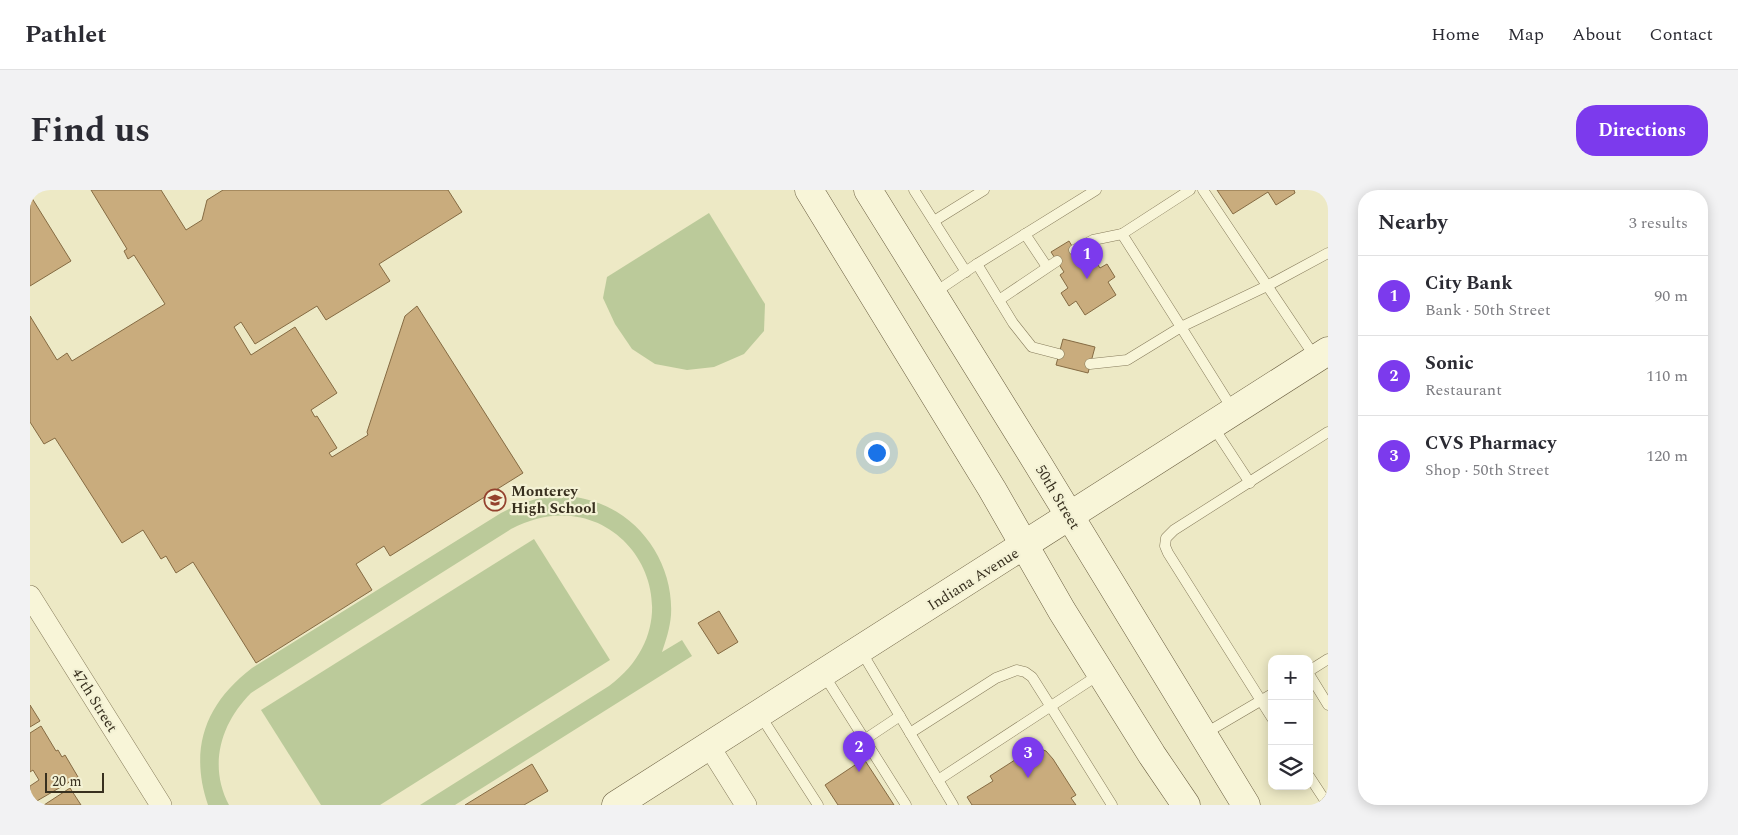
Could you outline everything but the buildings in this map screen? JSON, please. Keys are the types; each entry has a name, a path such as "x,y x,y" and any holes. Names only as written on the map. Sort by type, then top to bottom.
{"main road":[{"path":"809,190 987,481 1062,611 1152,755 1186,805"},
{"name":"50th Street","path":"868,190 1246,805"},
{"name":"Indiana Avenue","path":"616,805 1322,355"}],"street":[{"name":"47th Street","path":"30,596 161,805"},
{"path":"709,746 746,805"}],"lane":[{"path":"914,190 966,272"},
{"path":"934,222 984,190"},
{"path":"932,294 1096,190"},
{"path":"1074,250 1093,240 1122,234 1190,190"},
{"path":"1203,190 1267,286 1322,355"},
{"path":"1025,234 1047,267"},
{"path":"1122,234 1181,327 1250,483"},
{"path":"1090,364 1127,360 1181,327 1267,286 1328,253"},
{"path":"998,300 1057,260"},
{"path":"977,264 1013,323 1032,347 1059,354"},
{"path":"1268,711 1165,546 1166,538 1174,530 1328,432"},
{"path":"861,650 953,805"},
{"path":"1313,669 1328,659"},
{"path":"910,733 996,678 1017,670 1025,672 1032,677 1112,805"},
{"path":"823,674 906,805"},
{"path":"938,780 1101,674"},
{"path":"1313,679 1328,705"},
{"path":"1203,734 1268,696"},
{"path":"760,714 818,805"},
{"path":"864,740 900,716"},
{"path":"1313,782 1328,805"}],"green space":[{"path":"709,213 765,304 764,331 744,354 714,367 687,370 655,364 632,349 615,324 603,298 607,277"},
{"path":"551,496 577,497 604,505 636,527 649,542 659,558 666,576 670,595 671,615 668,634 662,652 682,640 692,656 455,805 420,805 609,686 638,656 651,623 650,589 638,558 616,534 586,519 551,516 511,529 251,693 232,718 225,731 221,745 219,775 229,805 208,805 200,765 205,729 212,712 236,682 252,668 501,513 526,502"},
{"path":"534,539 610,660 380,805 321,805 261,710"}],"place":[{"name":"City Bank","path":"1087,279"},
{"name":"Monterey High School","path":"495,500"},
{"name":"Sonic","path":"859,772"},
{"name":"CVS Pharmacy","path":"1028,778"}]}
